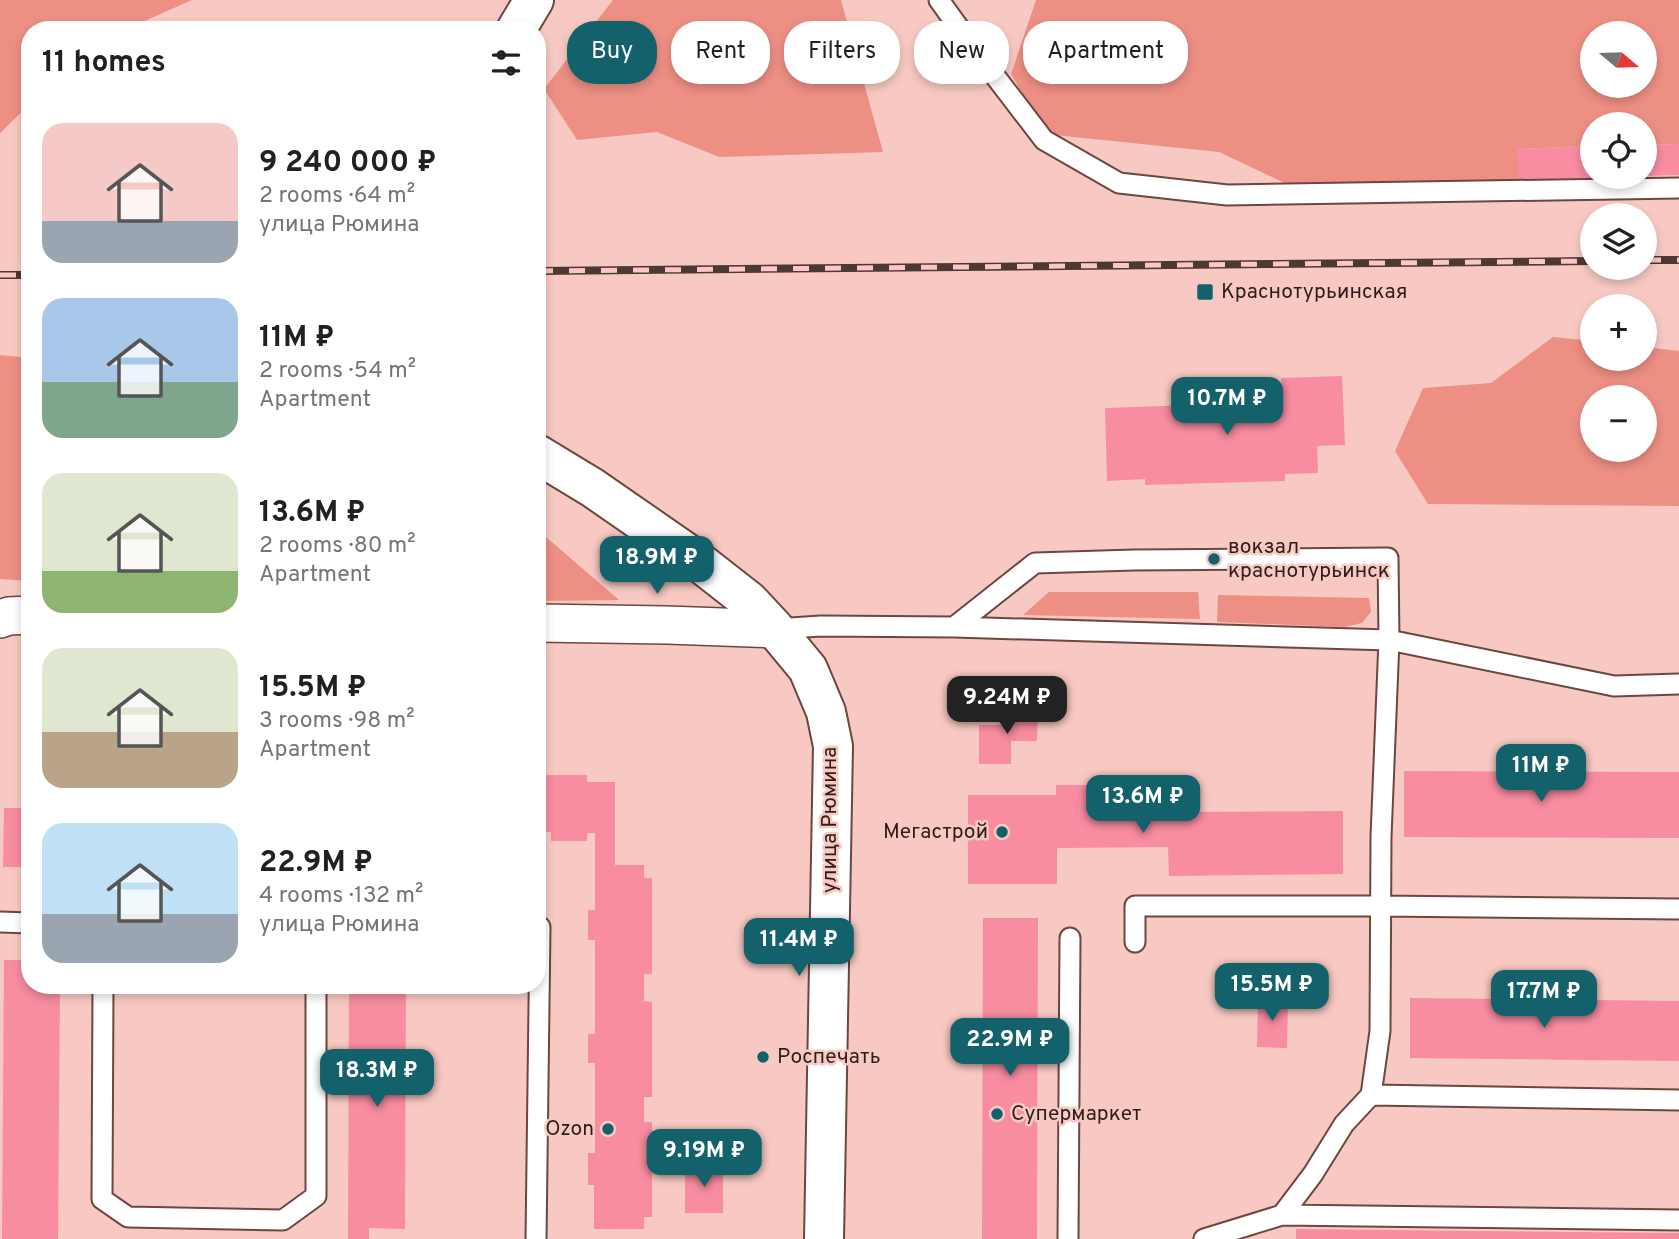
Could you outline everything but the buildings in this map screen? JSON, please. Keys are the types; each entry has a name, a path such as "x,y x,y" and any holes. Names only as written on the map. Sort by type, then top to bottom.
{"main road":[{"path":"521,21 534,0"},
{"name":"улица Рюмина","path":"546,459 593,488 694,558 749,601 808,669 826,712 833,746 824,1239"}],"street":[{"path":"0,619 21,615"},
{"path":"546,623 775,629"}],"lane":[{"path":"939,0 1044,140 1119,183 1227,195 1679,188"},
{"path":"954,627 1035,563 1388,558 1389,640 1381,836 1380,1031 1371,1095 1343,1124 1313,1174 1282,1214"},
{"path":"775,629 821,626 954,627 1389,640 1614,686 1679,684"},
{"path":"1135,942 1135,906 1381,905 1679,909"},
{"path":"0,922 21,923"},
{"path":"1068,1239 1070,938"},
{"path":"103,994 102,1199 128,1217 283,1220 316,1196 316,994"},
{"path":"536,1239 539,994"},
{"path":"1371,1095 1679,1100"},
{"path":"1204,1239 1282,1214 1679,1220"}],"shaded area":[{"path":"0,0 192,0 144,21 21,21 21,113 0,133"},
{"path":"613,0 841,0 847,21 784,21 784,84 864,84 883,152 719,157 657,132 577,140 546,92 546,86 567,59 567,84 657,84 657,21 597,21"},
{"path":"1036,0 1679,0 1679,144 1657,145 1657,112 1580,112 1580,146 1518,149 1518,180 1287,184 1219,152 1045,134 1011,74 1023,38 1023,84 1188,84 1188,21 1029,21"},
{"path":"1553,337 1580,340 1580,371 1657,371 1657,348 1679,351 1679,506 1428,504 1395,451 1423,388 1491,383"},
{"path":"0,355 21,357 21,580 0,579"},
{"path":"546,537 619,600 546,601"},
{"path":"1049,592 1198,592 1200,619 1023,615"},
{"path":"1218,595 1369,598 1371,612 1362,623 1344,627 1217,622"}],"railway":[{"path":"1657,260 1679,260"},
{"path":"546,271 1580,261"},
{"path":"0,275 21,275"}],"place":[{"name":"Краснотурьинская","path":"1205,292"},
{"name":"вокзал краснотурьинск","path":"1214,559"},
{"name":"Мегастрой","path":"1002,832"},
{"name":"Роспечать","path":"763,1057"},
{"name":"Супермаркет","path":"997,1114"},
{"name":"Ozon","path":"608,1129"}]}
